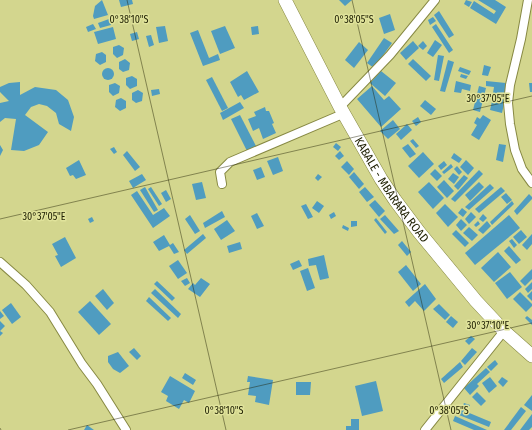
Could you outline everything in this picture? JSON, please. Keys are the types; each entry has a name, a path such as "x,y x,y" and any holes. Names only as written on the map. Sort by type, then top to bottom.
{"main road":[{"name":"KABALE - MBARARA ROAD","path":"285,0 342,110 381,178 419,232 476,302 504,331 532,356"}],"street":[{"path":"222,184 220,172 230,162 342,110 435,0"},
{"path":"530,0 510,85 508,103 515,150 522,169 532,183"},
{"path":"0,262 26,285 50,312 82,364 106,397 126,430"},
{"path":"425,430 504,331"}],"building":[{"path":"102,0 108,15 94,19 93,16 95,6"},
{"path":"119,0 132,0 133,4 121,7"},
{"path":"339,0 352,0 345,6"},
{"path":"466,0 472,2 469,7 464,4"},
{"path":"478,0 495,0 506,7 496,24 470,8 474,1 494,14 496,11"},
{"path":"439,11 454,35 449,38 434,15"},
{"path":"390,14 395,30 384,34 379,18"},
{"path":"433,17 436,21 430,25 428,20"},
{"path":"109,19 111,25 100,28 98,23"},
{"path":"93,24 96,29 88,32 86,27"},
{"path":"436,24 453,50 449,53 432,27"},
{"path":"165,26 168,41 159,43 156,27"},
{"path":"225,26 235,48 220,54 211,31"},
{"path":"258,26 259,34 252,35 251,27"},
{"path":"113,27 116,39 98,44 94,32"},
{"path":"198,30 209,58 218,54 220,60 203,66 190,33"},
{"path":"137,32 139,39 132,41 130,34"},
{"path":"151,35 154,45 149,47 146,36"},
{"path":"384,38 392,43 374,68 367,63"},
{"path":"435,40 442,45 433,57 427,53"},
{"path":"413,41 419,48 406,60 400,53"},
{"path":"423,41 427,46 423,50 418,46"},
{"path":"359,42 368,50 354,68 345,60"},
{"path":"119,45 124,48 123,55 117,58 113,54 113,47"},
{"path":"102,52 106,55 106,62 100,65 95,61 96,54"},
{"path":"438,55 444,56 439,81 434,80"},
{"path":"125,59 130,63 129,70 123,72 119,69 119,62"},
{"path":"413,59 431,76 426,81 408,64"},
{"path":"448,60 454,62 445,92 440,91"},
{"path":"484,65 491,67 488,76 482,75"},
{"path":"460,67 471,71 469,75 458,71"},
{"path":"108,68 112,70 114,74 112,78 108,80 104,78 102,74 104,70"},
{"path":"247,71 259,92 244,100 241,95 238,97 230,82"},
{"path":"381,71 396,83 385,96 370,83"},
{"path":"461,74 468,76 466,79 460,77"},
{"path":"132,76 137,79 137,86 130,89 126,85 126,78"},
{"path":"212,77 228,108 222,111 206,80"},
{"path":"456,81 471,85 470,91 462,89 461,93 454,92"},
{"path":"486,81 506,83 505,94 493,93 494,87 486,86"},
{"path":"20,82 20,95 35,87 56,90 68,100 74,117 71,131 59,124 56,113 47,106 39,104 31,107 25,115 48,132 39,145 24,151 11,150 16,119 5,118 0,122 0,103 9,101 0,92 0,87 9,83"},
{"path":"115,83 120,86 119,93 113,96 109,92 109,85"},
{"path":"529,83 532,83 532,92 530,92"},
{"path":"372,86 384,100 389,96 401,109 381,127 357,99"},
{"path":"479,86 486,88 480,112 473,110"},
{"path":"159,89 160,94 152,96 151,90"},
{"path":"138,90 143,93 142,101 136,103 132,100 132,93"},
{"path":"493,97 505,100 502,113 490,110"},
{"path":"121,98 126,101 126,108 120,111 115,107 116,100"},
{"path":"425,100 436,109 431,115 420,106"},
{"path":"240,102 244,108 223,120 220,113"},
{"path":"265,107 266,111 269,111 276,133 263,139 259,128 253,131 248,119 256,116 254,112"},
{"path":"240,115 256,146 247,151 231,119"},
{"path":"483,115 491,120 479,140 471,135 477,125 474,123 477,117 480,119"},
{"path":"418,117 421,122 416,126 412,121"},
{"path":"393,120 400,129 388,139 380,131"},
{"path":"407,124 412,130 401,140 396,134"},
{"path":"413,139 419,146 416,148 410,141"},
{"path":"336,143 341,147 338,151 333,147"},
{"path":"408,144 416,154 410,158 402,148"},
{"path":"499,144 506,145 503,162 496,160"},
{"path":"0,145 3,150 0,156"},
{"path":"114,147 117,152 114,154 110,149"},
{"path":"127,151 140,167 135,171 123,155"},
{"path":"340,151 344,156 339,160 335,156"},
{"path":"423,152 434,164 419,178 408,166"},
{"path":"454,153 462,159 459,163 451,158"},
{"path":"278,157 283,171 273,175 267,161"},
{"path":"79,160 86,175 76,179 73,175 70,176 66,168"},
{"path":"466,160 474,168 468,175 460,167"},
{"path":"347,161 354,169 349,175 341,167"},
{"path":"444,161 447,165 441,170 438,166"},
{"path":"451,164 453,167 444,174 442,172"},
{"path":"457,166 462,172 459,175 454,169"},
{"path":"261,167 265,177 257,180 253,170"},
{"path":"435,169 442,176 437,181 430,174"},
{"path":"479,170 483,174 455,202 451,199"},
{"path":"354,172 364,184 359,189 349,177"},
{"path":"453,173 459,177 454,184 448,179"},
{"path":"142,174 146,180 133,188 129,181"},
{"path":"318,174 322,177 318,181 315,178"},
{"path":"464,175 468,178 458,190 454,186"},
{"path":"444,180 454,191 447,198 437,187"},
{"path":"202,182 206,198 196,200 192,184"},
{"path":"429,182 444,198 433,209 418,192"},
{"path":"479,182 484,187 470,201 465,195"},
{"path":"490,184 494,188 469,210 465,207"},
{"path":"145,187 158,210 154,212 140,190"},
{"path":"151,187 162,204 159,206 148,189"},
{"path":"365,187 374,197 367,202 359,192"},
{"path":"501,187 505,191 479,213 475,209"},
{"path":"166,190 171,199 166,202 161,193"},
{"path":"137,191 153,215 164,208 170,216 153,228 131,195"},
{"path":"506,193 512,200 507,204 501,197"},
{"path":"529,194 532,199 517,215 514,211"},
{"path":"375,200 385,211 379,217 369,205"},
{"path":"317,201 324,206 319,213 312,208"},
{"path":"512,201 514,204 492,225 490,222"},
{"path":"306,204 313,217 308,219 301,206"},
{"path":"445,204 458,217 448,227 436,213"},
{"path":"462,208 467,212 463,217 458,213"},
{"path":"222,211 225,217 205,228 203,223"},
{"path":"334,212 336,216 331,219 329,215"},
{"path":"471,212 476,217 469,224 465,219"},
{"path":"257,213 264,226 257,229 251,216"},
{"path":"483,214 487,218 483,222 479,219"},
{"path":"190,215 200,231 195,234 185,219"},
{"path":"385,215 399,231 394,234 380,219"},
{"path":"509,215 520,228 475,265 465,253"},
{"path":"92,217 94,221 90,223 88,219"},
{"path":"376,218 387,232 385,234 374,220"},
{"path":"461,219 467,225 461,231 456,225"},
{"path":"227,220 235,231 221,240 214,229"},
{"path":"351,221 357,221 357,226 351,227"},
{"path":"478,221 480,224 476,227 474,225"},
{"path":"487,221 491,226 483,234 478,230"},
{"path":"343,225 349,228 348,231 342,228"},
{"path":"469,227 478,235 472,241 463,233"},
{"path":"456,230 469,243 465,247 452,234"},
{"path":"521,230 527,237 519,244 513,237"},
{"path":"203,234 206,238 187,254 184,250"},
{"path":"532,234 532,244 527,250 522,245"},
{"path":"164,235 170,245 173,243 179,252 174,254 169,246 159,251 153,242"},
{"path":"65,237 76,258 61,267 55,256 58,255 52,244"},
{"path":"512,239 517,245 514,248 509,241"},
{"path":"402,241 411,252 407,256 398,245"},
{"path":"240,242 242,249 229,253 227,246"},
{"path":"509,246 521,260 516,264 504,251"},
{"path":"498,252 511,267 494,282 481,268"},
{"path":"324,255 329,278 320,280 316,265 309,266 308,259"},
{"path":"178,260 187,273 178,279 169,266"},
{"path":"299,260 302,266 293,270 290,264"},
{"path":"406,265 421,284 413,291 398,272"},
{"path":"308,268 315,288 307,291 300,271"},
{"path":"532,269 532,279 525,286 520,281"},
{"path":"510,272 522,287 507,299 495,283"},
{"path":"187,278 190,283 185,286 181,281"},
{"path":"201,278 210,284 200,297 188,289 193,283 195,285"},
{"path":"157,281 175,298 172,301 154,284"},
{"path":"532,282 532,289 528,293 525,289"},
{"path":"425,284 436,299 424,311 415,301 409,307 405,302"},
{"path":"103,289 114,303 107,310 95,296"},
{"path":"155,289 181,314 178,318 151,293"},
{"path":"532,291 532,301 527,296"},
{"path":"520,292 532,304 526,312 513,299"},
{"path":"149,297 171,318 168,321 146,301"},
{"path":"90,301 111,324 99,335 78,312"},
{"path":"11,303 21,317 12,324 2,310"},
{"path":"439,304 450,315 445,320 433,309"},
{"path":"0,311 4,316 0,319"},
{"path":"451,316 458,322 453,328 446,322"},
{"path":"527,316 532,320 532,325 525,318"},
{"path":"0,321 5,326 0,331"},
{"path":"471,336 475,339 469,345 465,341"},
{"path":"134,348 141,356 137,360 129,352"},
{"path":"472,348 477,352 465,365 461,361"},
{"path":"118,352 129,366 120,373 113,369 108,362 108,356"},
{"path":"495,360 498,364 491,371 487,367"},
{"path":"460,362 463,367 444,383 441,379"},
{"path":"486,368 490,372 477,384 479,386 470,395 464,388"},
{"path":"185,373 196,380 193,385 182,378"},
{"path":"170,376 195,391 189,403 184,400 179,409 166,401 168,396 161,392"},
{"path":"248,376 273,380 269,405 255,402 256,396 248,395 250,382 247,382"},
{"path":"490,377 497,386 489,393 482,383"},
{"path":"502,377 508,381 503,387 498,382"},
{"path":"376,381 383,411 362,416 355,386"},
{"path":"296,382 311,382 310,395 296,395"},
{"path":"477,392 486,401 481,406 472,397"},
{"path":"532,395 532,411 524,405"},
{"path":"464,403 470,405 467,412 491,422 489,427 459,415"},
{"path":"521,407 526,411 511,430 504,430"},
{"path":"532,414 532,427 529,430 520,430"},
{"path":"455,416 487,430 474,430 453,421"},
{"path":"351,419 359,419 359,430 346,430 346,426 351,426"},
{"path":"87,425 94,430 84,430"}]}
